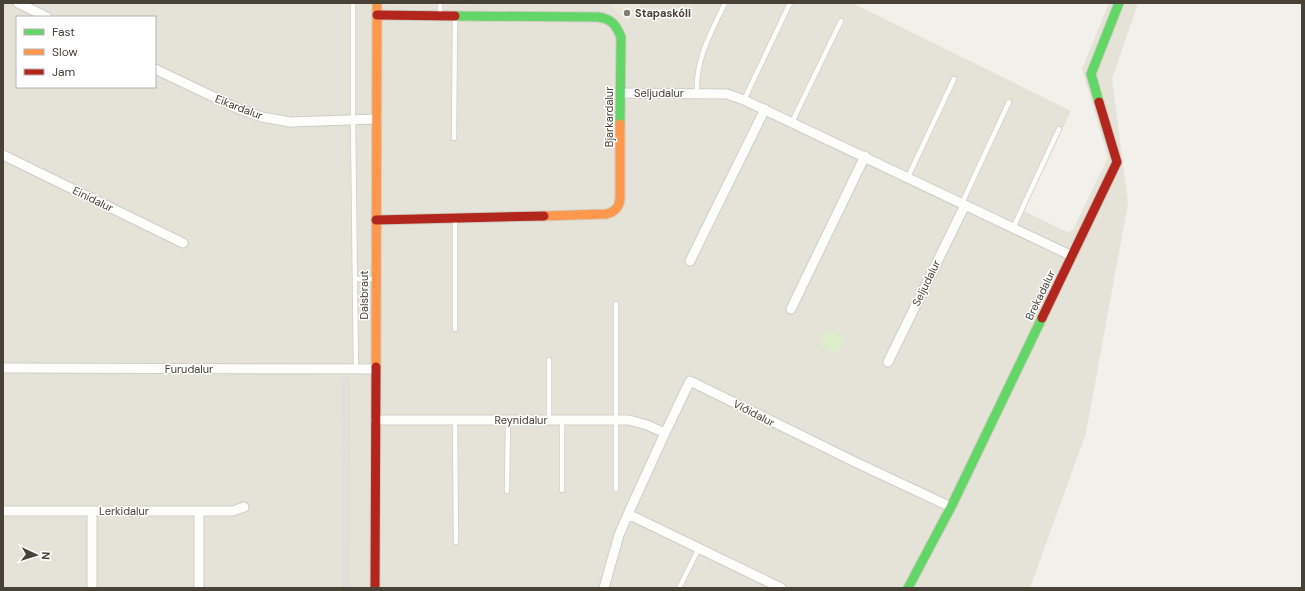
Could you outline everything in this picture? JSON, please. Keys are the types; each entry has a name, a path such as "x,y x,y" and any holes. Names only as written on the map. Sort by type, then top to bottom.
{"street":[{"path":"18,3 45,16"},
{"name":"Dalsbraut","path":"375,588 377,3"},
{"name":"Brekadalur","path":"908,588 951,507 1117,162 1091,74 1119,3"},
{"name":"Bjarkardalur","path":"376,220 606,214 613,212 619,206 620,199 621,93 621,37 617,25 610,19 585,17 377,15"},
{"name":"Eikardalur","path":"156,69 239,109 262,117 290,122 377,119"},
{"name":"Seljudalur","path":"621,93 727,94 744,100 865,156 1072,256"},
{"path":"690,261 765,109"},
{"name":"Einidalur","path":"3,155 183,242"},
{"path":"791,309 865,156"},
{"name":"Seljudalur","path":"888,362 964,204"},
{"name":"Furudalur","path":"3,368 375,369"},
{"name":"Víðidalur","path":"604,588 628,514 690,380 841,456 951,507"},
{"name":"Reynidalur","path":"375,420 629,420 665,433"},
{"name":"Lerkidalur","path":"3,511 233,511 244,507"},
{"path":"92,511 92,588"},
{"path":"199,511 199,588"},
{"path":"628,514 781,588"}],"lane":[{"path":"353,3 356,369"},
{"path":"440,3 440,15"},
{"name":"Seljudalur","path":"697,94 697,72 700,58 725,3"},
{"path":"744,100 790,3"},
{"path":"454,138 455,15"},
{"path":"792,122 841,21"},
{"path":"908,177 954,79"},
{"name":"Seljudalur","path":"964,204 1009,102"},
{"path":"1013,228 1059,129"},
{"path":"455,218 455,329"},
{"path":"355,279 376,279"},
{"path":"616,304 616,489"},
{"path":"549,360 549,420"},
{"path":"455,420 456,542"},
{"path":"507,491 508,420"},
{"path":"562,420 562,490"},
{"path":"679,588 699,548"}],"shaded area":[{"path":"3,3 385,3 385,5 607,3 628,21 643,3 852,3 1071,111 1024,211 1067,232 1073,230 1108,157 1082,69 1109,3 1138,3 1112,79 1128,203 1086,433 1030,588 3,588"},
{"path":"385,3 607,3 385,5"},
{"path":"607,3 643,3 628,21"},
{"path":"341,377 350,377 351,588 342,588"}],"green space":[{"path":"827,329 845,338 837,354 819,345"}],"traffic: fast":[{"path":"1099,102 1091,74 1119,3"},
{"path":"455,16 598,17 607,19 613,23 621,37 620,124"},
{"path":"908,588 951,507 1042,318"}],"traffic: slow":[{"path":"376,367 377,3"},
{"path":"544,216 606,214 616,209 619,205 620,199 620,124"}],"traffic: jam":[{"path":"377,15 455,16"},
{"path":"1042,318 1117,162 1099,102"},
{"path":"376,220 544,216"},
{"path":"375,588 376,367"}],"place":[{"name":"Stapaskóli","path":"627,13"}]}
